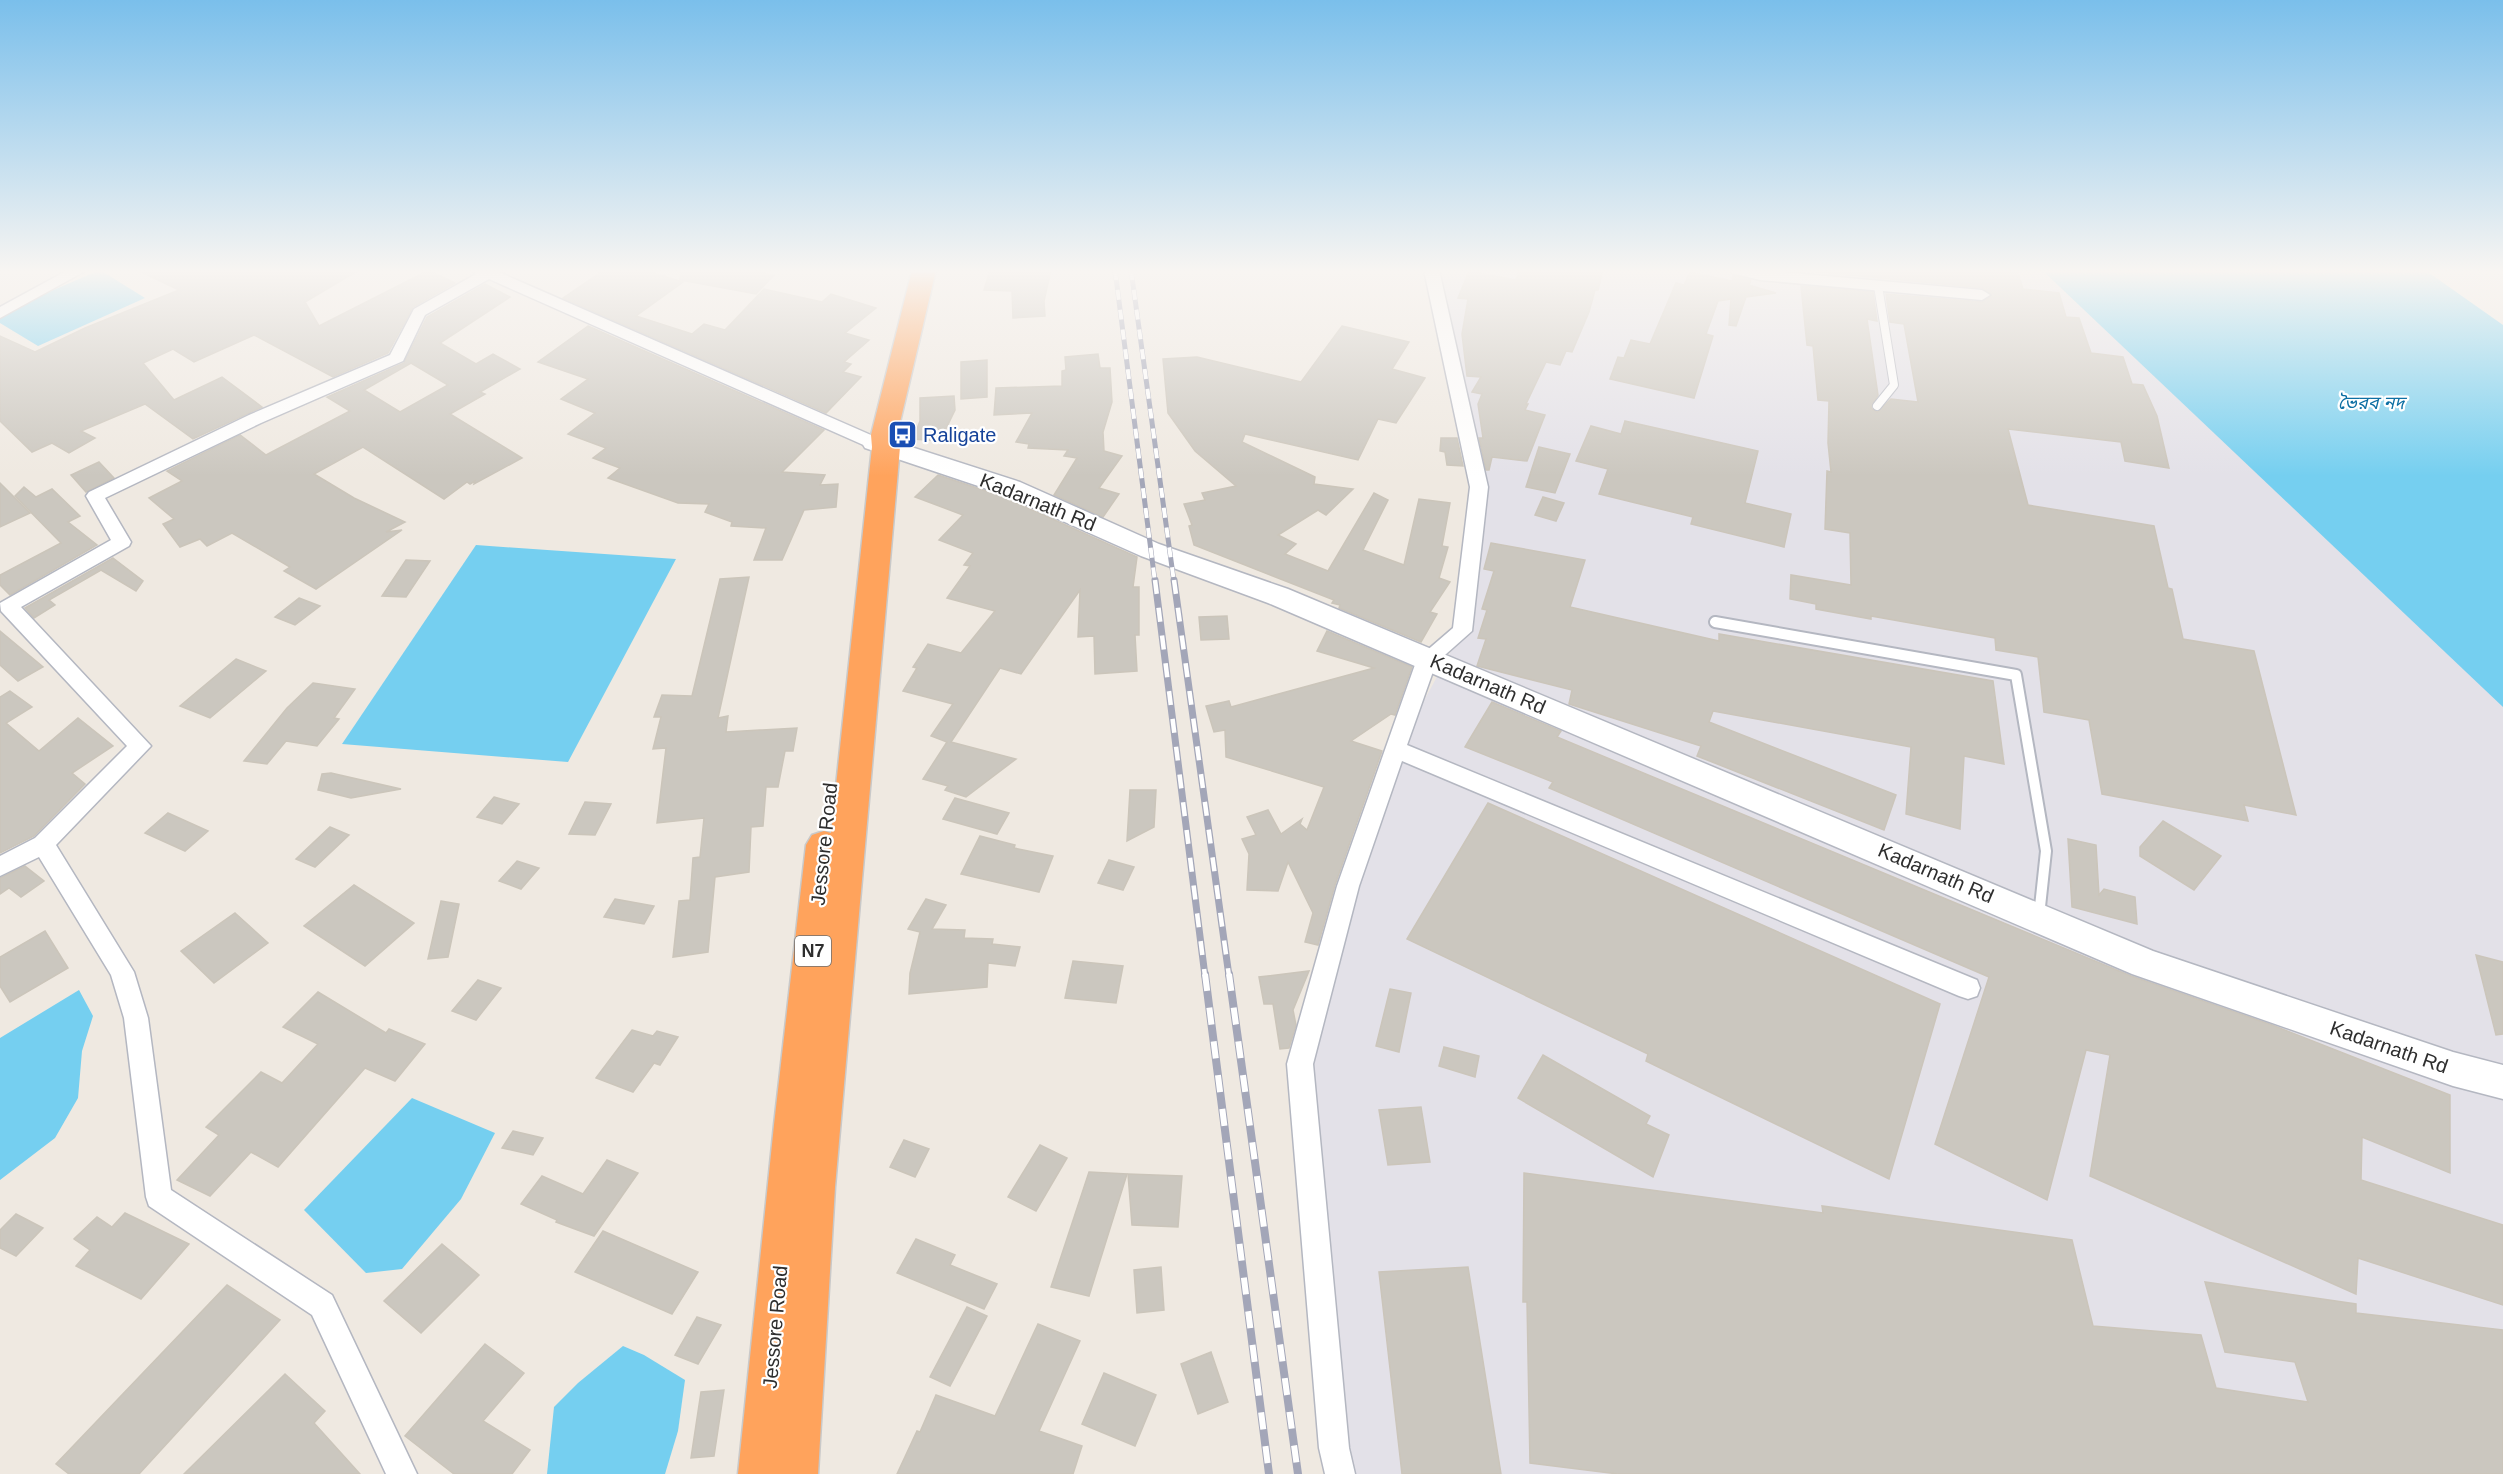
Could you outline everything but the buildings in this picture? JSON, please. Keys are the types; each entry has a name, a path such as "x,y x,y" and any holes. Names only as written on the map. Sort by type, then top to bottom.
{"highway":[{"name":"Jessore Road","path":"794,1474 814,1187 881,441 907,339"},
{"name":"Jessore Road","path":"762,1474 793,1136 859,506 868,460 881,441"}],"main road":[{"name":"Kadarnath Rd","path":"881,441 1011,488 1150,550 1278,596 2144,963 2453,1069 2503,1082"}],"street":[{"path":"0,867 43,844 140,746 8,606 122,542 95,496 255,419 397,358 406,339"},
{"name":"Kadarnath Rd","path":"641,339 881,441"},
{"path":"1340,1474 1334,1448 1300,1064 1348,886 1427,659 1462,631 1479,487 1446,339"},
{"path":"1397,750 1968,988"},
{"path":"43,844 122,972 136,1018 159,1197 322,1305 402,1474"}],"lane":[{"path":"1877,406 1894,385 1887,339"},
{"path":"1715,622 2016,675 2046,851 2039,917"}],"shaded area":[{"path":"1440,339 2117,339 2503,703 2503,1474 1340,1474 1334,1448 1311,1022 1397,750 1462,631 1479,487"}],"water":[{"path":"26,339 54,339 38,346"},
{"name":"ভৈরব নদ","path":"2115,339 2503,339 2503,707"},
{"path":"476,545 676,559 568,762 342,744"},
{"path":"79,990 93,1016 82,1051 78,1098 55,1138 0,1180 0,1038"},
{"path":"412,1098 495,1133 461,1199 402,1269 366,1273 304,1210"},
{"path":"623,1346 644,1355 685,1380 678,1431 665,1474 547,1474 554,1407 578,1383"}],"railway":[{"path":"1124,339 1155,582"},
{"path":"1140,339 1174,582"},
{"path":"1155,580 1205,976"},
{"path":"1174,580 1229,976"},
{"path":"1205,974 1269,1474"},
{"path":"1229,974 1298,1474"}],"place":[{"name":"Raligate","path":"902,435"}]}
